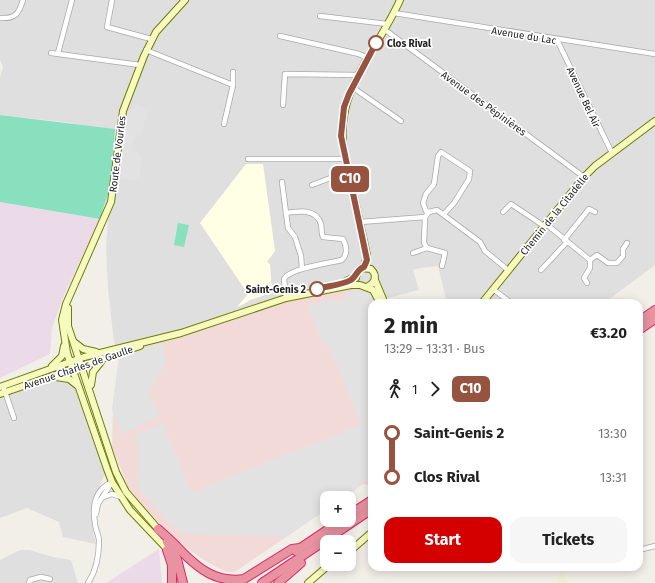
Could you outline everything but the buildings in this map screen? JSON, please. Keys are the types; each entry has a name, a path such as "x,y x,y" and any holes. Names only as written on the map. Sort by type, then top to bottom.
{"highway":[{"path":"643,318 655,310"},
{"path":"643,327 655,319"},
{"path":"356,510 368,503"},
{"path":"337,535 368,512"},
{"path":"248,583 332,527"},
{"path":"158,529 205,575 222,582 244,579 292,549 300,548"},
{"path":"158,529 181,569 183,583"},
{"path":"262,583 320,547"},
{"path":"278,583 288,572 320,548"},
{"path":"170,550 172,583"}],"street":[{"path":"0,18 12,19 16,16 23,0"},
{"path":"58,53 72,0"},
{"path":"112,0 107,27 151,39"},
{"name":"Route de Vourles","path":"64,340 62,320 66,304 111,202 123,111 151,39 185,0"},
{"path":"378,299 373,290 363,286 357,281 356,276 359,270 364,267 367,254 341,136 342,121 344,107 352,86 400,0"},
{"name":"Avenue du Lac","path":"394,13 557,40 655,54"},
{"path":"320,16 386,27"},
{"name":"Avenue des Pépinières","path":"386,27 584,177"},
{"path":"280,36 359,54 367,58"},
{"name":"Avenue Bel Air","path":"557,40 612,153"},
{"path":"146,50 233,85"},
{"path":"51,53 140,65"},
{"path":"224,124 233,85 233,72"},
{"path":"284,105 285,74 358,76"},
{"path":"352,86 401,120"},
{"name":"Chemin de la Citadelle","path":"485,299 584,177 612,153 654,124"},
{"path":"429,212 426,210 423,203 426,194 434,184 438,156 441,152 470,171 469,178 458,197 444,214"},
{"path":"248,159 346,159"},
{"path":"312,185 349,172"},
{"path":"282,182 288,228 296,237 298,250 301,256 302,269"},
{"path":"503,212 511,204 545,225 590,260"},
{"path":"541,270 566,241 588,209 595,212"},
{"path":"427,248 424,243 425,217 429,212 437,210 480,242 485,251 508,270"},
{"path":"286,213 309,211 320,222 323,237 328,239 343,239 346,247 345,257 342,260 302,269 284,277 286,296"},
{"path":"360,222 425,217"},
{"path":"360,222 371,254 371,269"},
{"path":"590,260 597,255 608,263 617,263 623,256 623,249 627,243"},
{"path":"413,253 427,248 445,253 442,266"},
{"path":"587,283 584,278 590,268 590,260"},
{"path":"364,267 371,269 375,274 375,280 382,299"},
{"name":"Avenue Charles de Gaulle","path":"104,351 181,333 286,296 345,282 356,276"},
{"path":"363,286 372,284 375,280"},
{"name":"Avenue Charles de Gaulle","path":"286,296 348,285 363,286"},
{"path":"493,289 506,299"},
{"name":"Route de Vourles","path":"71,293 67,318 80,388 112,482"},
{"path":"72,339 86,350 104,351"},
{"name":"Avenue Charles de Gaulle","path":"2,386 48,369 103,359 156,339"},
{"path":"64,340 68,344 76,364"},
{"path":"48,369 62,356 64,340"},
{"path":"38,381 50,373 95,357 104,351"},
{"path":"93,402 91,379 95,367 103,359"},
{"name":"Route de Vourles","path":"76,364 90,392 130,510 170,550"},
{"name":"Avenue Charles de Gaulle","path":"3,393 51,377 76,364"},
{"path":"51,377 66,378 80,388"},
{"path":"2,386 3,393 14,418"},
{"path":"103,458 108,447"},
{"path":"94,520 98,504 112,482 116,472"},
{"path":"102,498 112,494 124,494 120,485 112,482"},
{"path":"88,583 92,578 99,541 94,520 94,504 100,490 112,482"},
{"name":"Route de Vourles","path":"124,494 158,529"},
{"path":"356,546 368,535"},
{"path":"643,549 655,546"},
{"path":"308,583 322,571"},
{"path":"29,583 30,580 41,577 50,579"}],"shaded area":[{"path":"0,0 655,0 655,265 609,299 446,299 438,266 420,268 413,270 419,290 384,299 374,299 366,291 358,290 207,327 119,358 114,342 108,289 106,246 108,221 100,219 105,205 72,123 0,115 0,78 3,67 0,60"},
{"path":"136,104 148,109 142,133 137,132 131,148 142,157 139,181 119,178 124,124 128,110 135,108"},
{"path":"246,164 263,164 275,251 267,262 270,264 272,293 250,300 237,307 248,294 200,223"},
{"path":"0,202 100,219 64,295 52,328 50,354 0,378"},
{"path":"358,290 366,291 374,299 368,299 368,485 363,484 353,491 320,491 320,514 235,572 227,572 210,564 173,539 135,499 129,489 112,447 113,401 119,358 293,297"},
{"path":"360,290 371,294 374,299 368,299 368,479 352,491 320,491 320,514 287,536 207,535 185,533 177,529 142,493 138,484 137,477 139,453 136,438 137,434 163,423 190,490 199,493 203,491 202,488 361,425 331,350 322,342 308,307 329,299 342,303 347,292 353,294 353,291"},
{"path":"163,344 166,361 151,388 149,395 160,416 122,434 112,411 119,358"},
{"path":"52,379 65,379 76,386 105,474 95,496 92,509 92,525 96,544 63,537 59,522 27,508 0,518 0,395"},
{"path":"159,549 162,583 106,583"},
{"path":"20,550 29,550 53,557 71,560 78,583 0,583 0,560"},
{"path":"561,571 562,571 568,583 556,583"}],"green space":[{"path":"0,115 115,129 110,187 100,219 0,202"},
{"path":"178,223 189,225 184,247 174,245"}],"bus line":[{"name":"C10","path":"317,289 350,280 356,276 361,268 364,267 367,260 367,254 341,136 344,107 349,94 376,43"}],"place":[{"name":"Clos Rival","path":"376,43"},
{"name":"Saint-Genis 2","path":"317,289"}]}
